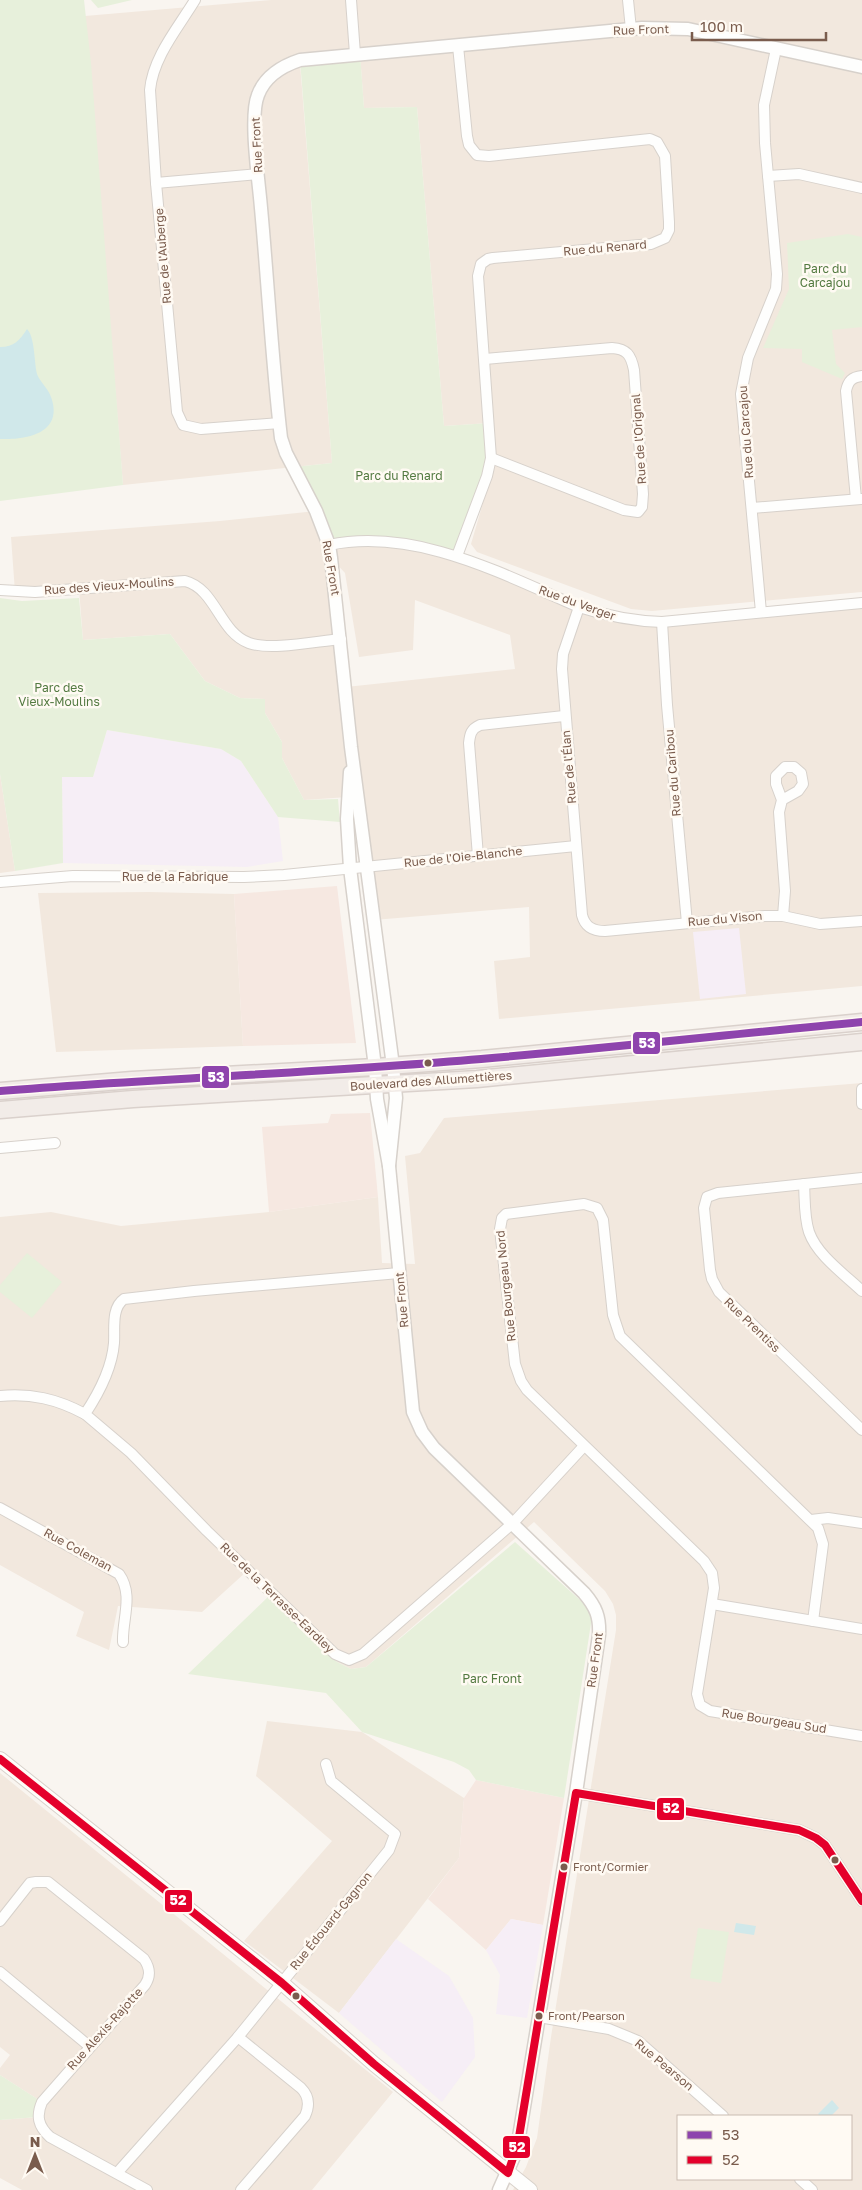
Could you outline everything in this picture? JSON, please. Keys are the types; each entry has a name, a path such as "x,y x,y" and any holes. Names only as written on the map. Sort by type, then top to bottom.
{"highway":[{"name":"Boulevard des Allumettières","path":"0,1091 132,1080 393,1066 521,1056 862,1022"},
{"name":"Boulevard des Allumettières","path":"0,1110 133,1099 478,1079 862,1042"}],"main road":[{"path":"0,1759 282,1983 374,2064 530,2190"}],"street":[{"name":"Rue de l'Auberge","path":"195,0 159,59 151,78 150,102 179,419 184,425 201,429 280,423"},
{"path":"351,0 355,54"},
{"path":"628,0 630,29"},
{"name":"Rue Front","path":"388,1166 396,1098 395,1084 351,747 341,639 329,545 316,511 286,453 280,423 258,174 255,107 262,86 278,70 288,64 306,59 630,29 688,30 862,67"},
{"name":"Rue du Renard","path":"457,556 487,476 491,458 486,359 478,292 478,276 481,264 493,258 660,242 665,238 669,230 666,156 657,142 642,139 489,156 477,155 469,145 467,136 458,46"},
{"name":"Rue du Carcajou","path":"761,612 741,394 745,368 752,343 776,289 777,274 764,105 776,49"},
{"path":"156,183 258,174"},
{"path":"768,176 799,174 862,188"},
{"name":"Rue de l'Orignal","path":"486,359 612,348 624,350 628,354 634,370 643,494 642,507 638,512 624,510 491,458"},
{"path":"752,508 859,499 846,391 847,384 854,377 862,376"},
{"name":"Rue du Verger","path":"329,545 353,542 393,543 457,556 579,607 615,618 662,622 862,603"},
{"name":"Rue des Vieux-Moulins","path":"0,590 35,592 185,581 200,587 230,629 243,640 252,644 266,646 341,639"},
{"name":"Rue de l'Élan","path":"579,607 562,662 564,716 582,915 589,927"},
{"name":"Rue du Caribou","path":"662,622 668,715 687,922"},
{"path":"478,856 469,743 470,734 474,728 480,725 564,716"},
{"name":"Rue Front","path":"351,747 347,819 350,868 375,1067 377,1099 388,1166 411,1400 417,1422 434,1448 513,1522 584,1593 596,1609 599,1617 599,1635 576,1793 518,2143 508,2173 499,2190"},
{"path":"782,800 779,812 785,891 783,916"},
{"name":"Rue de l'Oie-Blanche","path":"350,868 576,846"},
{"name":"Rue de la Fabrique","path":"0,882 73,876 244,877 350,868"},
{"name":"Rue du Vison","path":"589,927 593,930 605,931 687,922 783,916 820,924 862,921"},
{"path":"862,1089 862,1104"},
{"path":"0,1148 55,1143"},
{"name":"Rue Prentiss","path":"862,1178 718,1192 707,1197 704,1208 712,1279 725,1299 862,1430"},
{"path":"804,1184 807,1222 813,1239 828,1258 862,1291"},
{"name":"Rue Bourgeau Nord","path":"712,1604 712,1574 704,1561 527,1390 517,1372 500,1229 502,1218 512,1212 584,1204 598,1208 604,1220 613,1315 620,1336 818,1528 823,1544 813,1620"},
{"path":"84,1414 97,1394 110,1365 117,1309 120,1302 124,1300 194,1291 399,1273"},
{"name":"Rue de la Terrasse-Eardley","path":"0,1396 24,1394 40,1396 66,1404 84,1414 131,1453 213,1536 335,1654 344,1659 354,1660 513,1522 584,1446"},
{"name":"Rue Coleman","path":"0,1508 119,1574 127,1588 128,1596 123,1642"},
{"path":"811,1520 828,1518 862,1523"},
{"path":"712,1604 862,1628"},
{"name":"Rue Bourgeau Sud","path":"712,1604 697,1694 698,1700 704,1709 862,1736"},
{"name":"Rue Édouard-Gagnon","path":"117,2173 238,2037 389,1850 395,1834 331,1781 326,1764"},
{"path":"576,1793 799,1830 816,1838 825,1845 861,1896"},
{"name":"Rue Alexis-Rajotte","path":"0,1921 30,1884 48,1882 144,1959 149,1975 145,1985 42,2102 38,2111 39,2122 50,2136 147,2190"},
{"path":"0,1972 90,2046"},
{"name":"Rue Pearson","path":"539,2017 609,2029 638,2041 722,2115"},
{"path":"238,2037 301,2088 306,2093 309,2104 305,2116 241,2190"},
{"path":"801,2180 812,2190"}],"shaded area":[{"path":"271,0 862,0 862,592 652,611 631,609 477,552 471,544 492,472 490,423 444,426 417,107 364,108 360,54 300,64 332,463 123,485 85,16"},
{"path":"316,511 629,620 862,603 862,986 499,1019 494,961 530,957 529,907 374,920 360,814 348,797 304,800 282,758 282,742 265,713 265,699 240,698 205,681 170,634 83,640 79,589 15,592 11,537 220,521","holes":["332,559 345,573 359,657 413,650 415,600 510,635 515,669 346,687"]},
{"path":"107,730 221,749 241,761 278,817 283,861 247,867 63,863 62,777 93,777"},
{"path":"0,774 15,871 0,873"},
{"path":"337,886 356,1043 243,1046 234,894"},
{"path":"149,892 234,894 243,1046 56,1052 38,893"},
{"path":"739,928 746,994 700,999 693,932"},
{"path":"862,1083 862,2190 513,2190 526,2167 537,2138 551,2037 616,1630 616,1615 613,1604 605,1591 534,1522 366,1667 351,1669 337,1662 246,1572 202,1612 118,1606 109,1650 76,1636 84,1612 0,1565 0,1217 51,1212 121,1226 269,1212 378,1197 382,1263 415,1264 405,1156 420,1153 444,1118"},
{"path":"370,1113 378,1197 269,1212 262,1127 328,1123 331,1114"},
{"path":"267,1721 362,1732 464,1798 459,1858 339,2013 244,1941 332,1841 256,1776"},
{"path":"0,1773 393,2092 312,2190 22,2190 0,2178 0,2120 38,2117 42,2102 0,2075 0,2068 10,2055 0,2047"},
{"path":"476,1780 564,1798 543,1925 511,1919 486,1950 428,1899 459,1858 464,1798"},
{"path":"511,1919 543,1925 527,2018 496,2014 500,1975 486,1950"},
{"path":"396,1939 449,1976 473,2018 475,2057 442,2102 339,2013"}],"green space":[{"path":"0,0 84,0 91,63 123,485 0,501"},
{"path":"91,0 132,0 98,8"},
{"name":"Parc du Renard","path":"360,53 364,108 417,107 444,426 490,423 492,446 457,556 411,546 329,545 294,467 332,463 300,60"},
{"name":"Parc du Carcajou","path":"848,234 862,237 862,327 832,330 836,364 845,373 842,379 802,362 802,349 763,348 789,289 787,243"},
{"name":"Parc des Vieux-Moulins","path":"0,598 22,601 79,598 83,640 170,634 205,681 240,698 265,699 265,713 282,742 282,758 304,800 338,799 340,822 278,817 241,761 221,749 107,730 93,777 62,777 63,863 15,871 0,774"},
{"path":"27,1253 62,1282 32,1318 0,1292 0,1285"},
{"name":"Parc Front","path":"515,1542 589,1608 592,1617 564,1798 476,1780 469,1770 454,1762 362,1732 326,1693 188,1674 270,1595 337,1662 351,1669 366,1667"},
{"path":"698,1928 729,1932 721,1983 690,1978"},
{"path":"0,2075 42,2102 38,2117 0,2120"}],"water":[{"path":"27,329 32,338 37,374 51,397 54,409 52,419 41,432 31,436 0,439 0,347 9,346 16,342"},
{"path":"736,1923 756,1926 754,1935 734,1932"},
{"path":"832,2100 839,2108 832,2115 818,2114"}],"transit line":[{"name":"53","path":"0,1091 421,1064 862,1022"},
{"name":"52","path":"0,1759 282,1983 374,2064 508,2173 518,2143 576,1793 799,1830 816,1838 825,1845 862,1901"}],"place":[{"name":"Front/Cormier","path":"564,1867"},
{"name":"Front/Pearson","path":"539,2016"}]}
